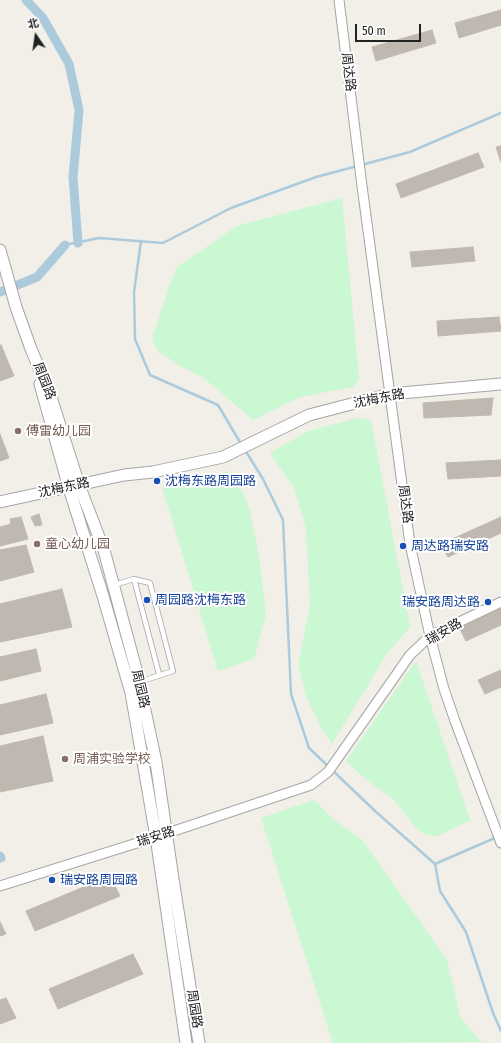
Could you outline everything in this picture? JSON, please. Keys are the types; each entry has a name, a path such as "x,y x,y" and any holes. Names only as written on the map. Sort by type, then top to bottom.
{"street":[{"name":"周达路","path":"339,0 362,186 410,544 430,636 444,688 455,722 501,843"},
{"name":"周园路","path":"0,250 16,307 31,349 45,404 74,486 131,693 162,836 199,1043"},
{"name":"沈梅东路","path":"0,502 223,457 309,415 390,394 501,384"},
{"name":"周园路","path":"74,486 104,550 139,682 156,762 162,836 186,1043"},
{"name":"瑞安路","path":"0,886 162,836 311,785 328,772 410,655 430,636 501,602"}],"lane":[{"path":"134,579 159,674"},
{"path":"113,585 134,579 150,583 173,671 159,674 139,682"}],"green space":[{"path":"342,198 359,378 353,387 300,397 253,420 204,378 180,366 158,351 152,339 177,267 237,226"},
{"path":"357,418 371,420 410,627 386,655 332,744 322,729 306,696 298,665 310,605 306,528 294,488 270,453 308,431"},
{"path":"229,471 240,486 250,511 260,561 266,615 254,659 218,671 162,487 196,481"},
{"path":"416,661 470,820 438,836 427,835 418,830 392,798 363,777 346,761"},
{"path":"314,800 333,819 363,841 447,960 460,1017 481,1042 333,1043 261,818"}],"building":[{"path":"501,10 501,25 459,38 455,23"},
{"path":"432,30 436,43 376,61 372,47"},
{"path":"501,146 501,162 496,147"},
{"path":"478,153 484,167 401,198 396,184"},
{"path":"473,247 475,261 412,267 410,252"},
{"path":"499,317 501,331 438,336 437,321"},
{"path":"1,345 14,376 0,381 0,346"},
{"path":"493,398 491,415 424,418 423,403"},
{"name":"傅雷幼儿园","path":"0,434 9,458 0,461"},
{"path":"501,460 501,476 448,479 446,463"},
{"path":"39,514 42,525 35,526 31,517"},
{"name":"童心幼儿园","path":"21,517 28,539 0,546 0,527 11,524 10,519"},
{"path":"501,517 501,533 448,557 441,544"},
{"name":"童心幼儿园","path":"26,545 34,572 0,581 0,550"},
{"path":"62,589 72,627 0,642 0,604"},
{"path":"501,608 501,625 466,641 459,627"},
{"path":"36,649 41,671 0,681 0,657"},
{"path":"501,670 501,687 485,694 478,680"},
{"path":"46,694 53,723 0,735 0,705"},
{"path":"43,736 53,781 0,792 0,746"},
{"path":"110,876 120,896 35,931 26,911"},
{"path":"0,922 6,934 0,936"},
{"path":"133,954 143,974 58,1009 49,989"},
{"path":"6,998 16,1018 0,1024 0,1000"}],"waterway":[{"path":"26,0 43,18 69,64 79,110 73,177 78,243"},
{"path":"65,245 99,238 163,243 231,208 316,177 410,152 501,113"},
{"path":"141,241 134,292 135,339 150,375 218,405 241,444"},
{"path":"0,292 37,277 65,245"},
{"path":"245,450 263,479 283,520 291,694 309,748 375,811 435,864 440,891 466,932 493,1013 501,1031"},
{"path":"435,864 497,837"}],"place":[{"name":"傅雷幼儿园","path":"18,431"},
{"name":"沈梅东路周园路","path":"157,481"},
{"name":"童心幼儿园","path":"37,544"},
{"name":"周达路瑞安路","path":"403,546"},
{"name":"周园路沈梅东路","path":"147,600"},
{"name":"瑞安路周达路","path":"488,602"},
{"name":"周浦实验学校","path":"65,759"},
{"name":"瑞安路周园路","path":"52,880"}]}
